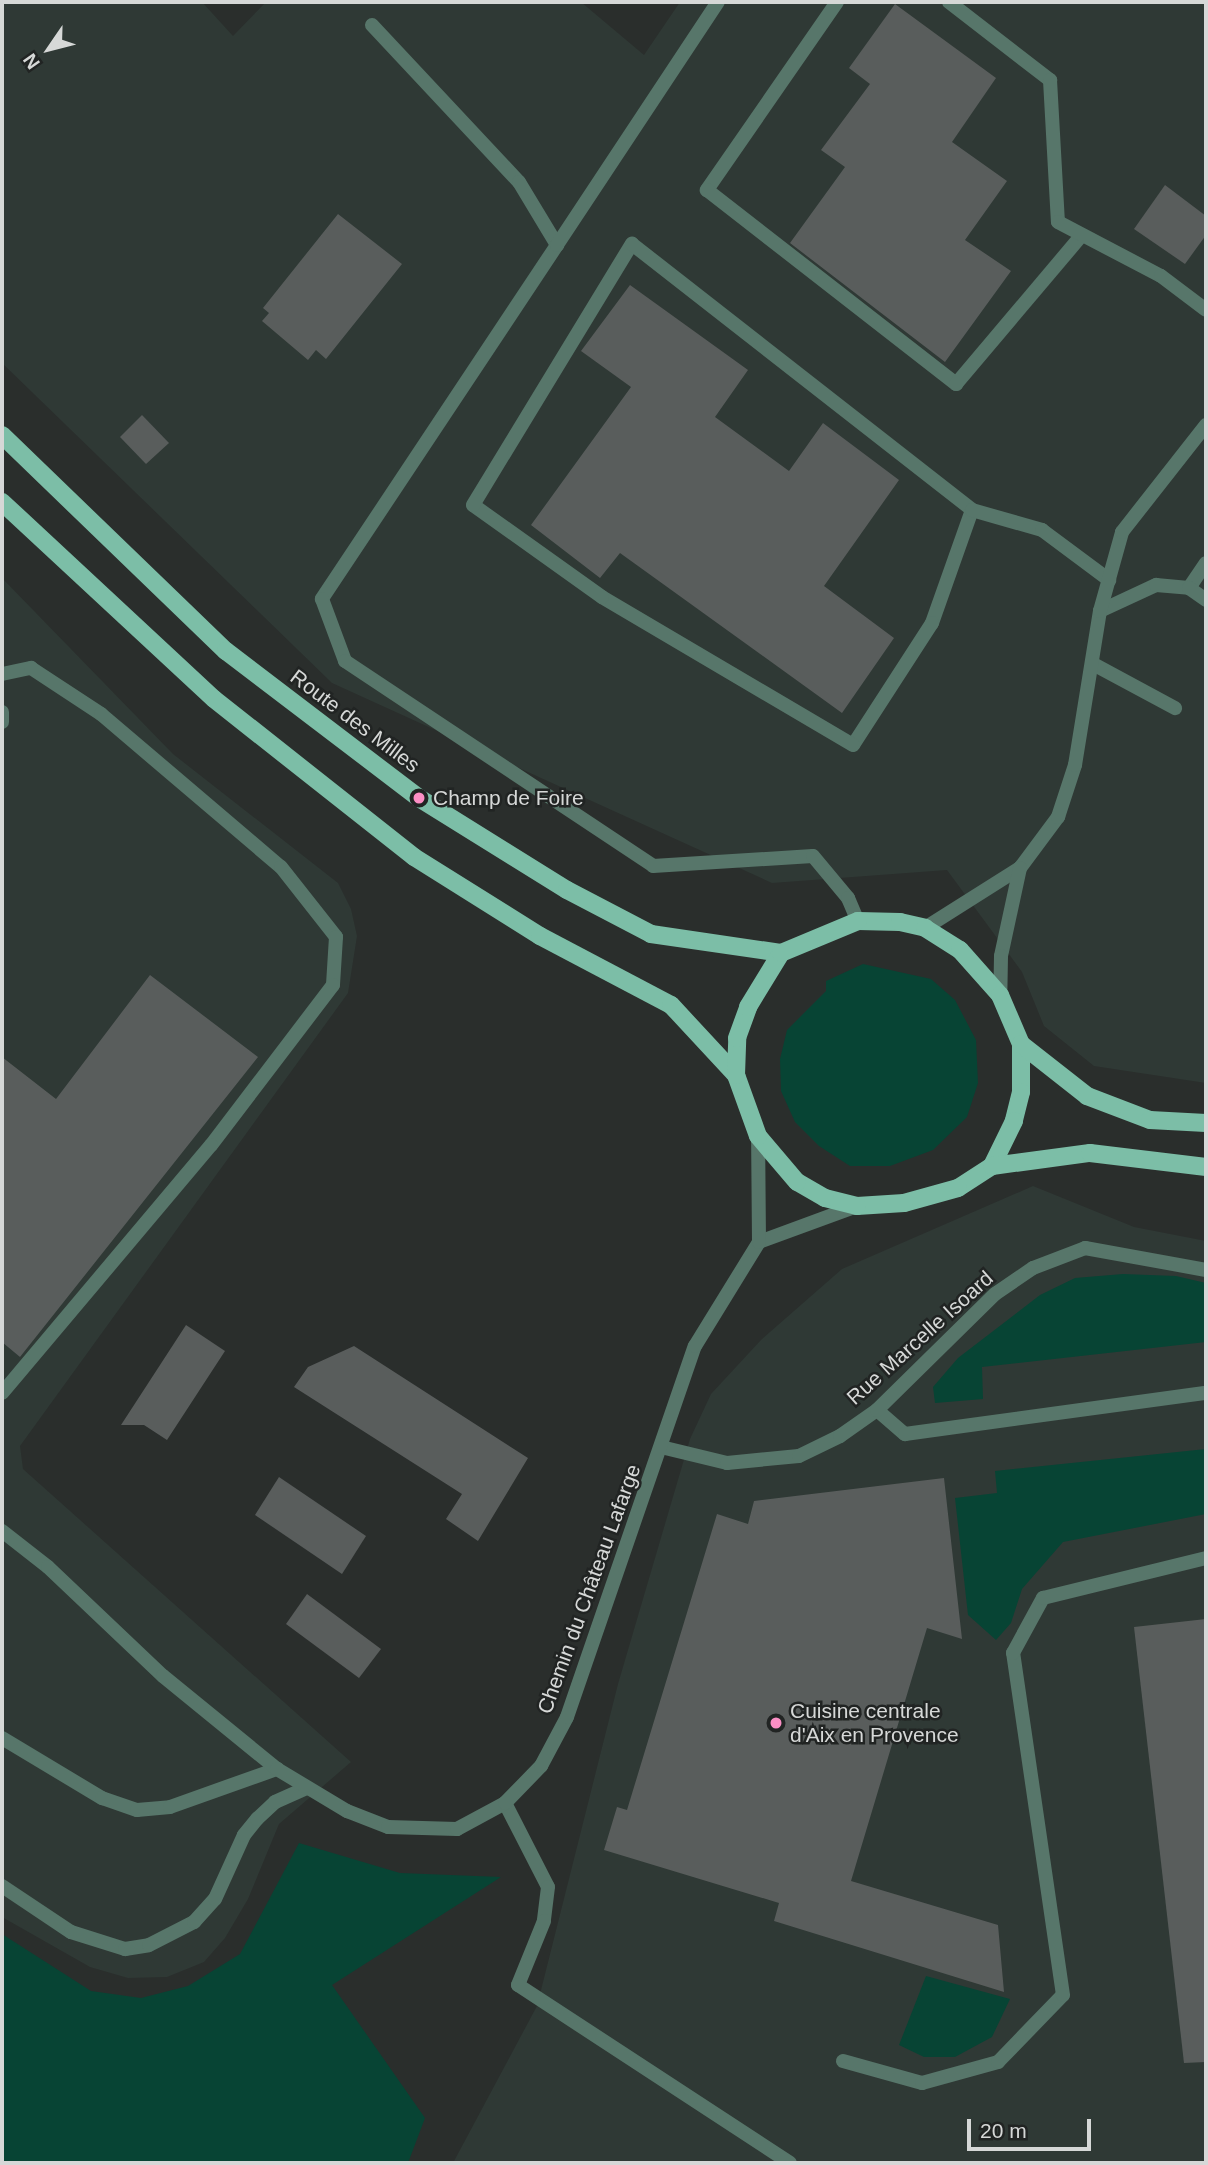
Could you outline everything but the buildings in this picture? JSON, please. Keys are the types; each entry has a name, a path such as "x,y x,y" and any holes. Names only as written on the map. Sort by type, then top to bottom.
{"main road":[{"name":"Route des Milles","path":"2,435 226,651 419,798 567,890 651,934 781,953"},
{"path":"2,502 214,699 414,857 540,936 671,1005 736,1075"},
{"path":"992,1166 1014,1121 1022,1070 1021,1044 1000,995 960,950 925,928 900,922 858,921 781,953 744,1017 737,1038 736,1075 758,1136 797,1181 825,1198 857,1206 928,1198 958,1188 992,1166 1090,1153 1206,1167"},
{"path":"1021,1044 1087,1096 1150,1120 1206,1123"}],"street":[{"path":"718,2 322,599 345,661 653,866 813,856 848,898 858,921"},
{"path":"837,2 707,190 956,384 1082,235"},
{"path":"949,2 1050,80 1058,222 1161,276 1206,310"},
{"path":"372,24 519,182 557,245"},
{"path":"972,510 932,623 853,745 602,597 473,505 632,244 972,510 1042,530 1109,580"},
{"path":"925,928 1020,868 1058,817 1075,765 1095,665 1100,611 1122,532 1206,425"},
{"path":"1189,588 1206,563"},
{"path":"1100,611 1156,585 1189,588 1206,600"},
{"path":"1095,665 1175,708"},
{"path":"2,674 31,667 101,714 281,867 336,937 334,985 211,1145 2,1393"},
{"path":"2,712 2,722"},
{"path":"1000,995 1001,956 1020,868"},
{"path":"758,1136 759,1242 857,1206"},
{"name":"Chemin du Château Lafarge","path":"2,1531 48,1567 163,1676 277,1769 347,1811 388,1826 457,1829 505,1803 541,1766 567,1717 695,1346 759,1242"},
{"name":"Rue Marcelle Isoard","path":"662,1447 727,1463 799,1456 840,1436 877,1410 955,1330 995,1294 1033,1268 1085,1248 1206,1270"},
{"path":"877,1410 905,1434 1206,1393"},
{"path":"844,2061 922,2083 998,2062 1063,1996 1013,1653 1043,1598 1206,1558"},
{"path":"2,1738 102,1798 137,1810 170,1807 277,1769"},
{"path":"2,1886 71,1933 125,1949 149,1945 194,1923 215,1899 239,1845 257,1819 275,1802 307,1788"},
{"path":"505,1803 548,1886 544,1921 518,1985 790,2163"}],"shaded area":[{"path":"2,2 202,2 233,36 266,2 581,2 644,55 680,2 1206,2 1206,1083 1094,1066 1044,1026 1022,972 947,870 772,883 332,683 2,363"},
{"path":"2,578 173,754 338,883 351,909 357,936 348,993 20,1446 23,1469 351,1762 279,1824 248,1899 225,1938 204,1962 167,1977 128,1978 90,1967 2,1917"},
{"path":"1033,1186 1134,1227 1206,1241 1206,2163 453,2163 537,2006 618,1684 690,1439 711,1394 761,1340 842,1269"}],"green space":[{"path":"863,964 931,979 955,1000 976,1040 978,1083 967,1117 933,1150 890,1166 850,1166 819,1146 795,1122 781,1091 780,1059 787,1030 826,991 826,981"},
{"path":"1123,1274 1176,1276 1206,1283 1206,1342 982,1367 983,1399 935,1403 933,1387 958,1358 1040,1295 1075,1278"},
{"path":"1206,1449 1206,1514 1063,1542 1022,1589 1011,1623 996,1640 968,1615 955,1498 997,1493 995,1471"},
{"path":"299,1843 400,1873 501,1877 332,1985 425,2118 408,2163 2,2163 2,1934 91,1991 141,1998 188,1986 240,1954"},
{"path":"926,1976 1010,1999 992,2037 955,2057 924,2057 899,2045"}],"place":[{"name":"Champ de Foire","path":"419,798"},
{"name":"Cuisine centrale d'Aix en Provence","path":"776,1723"}]}
